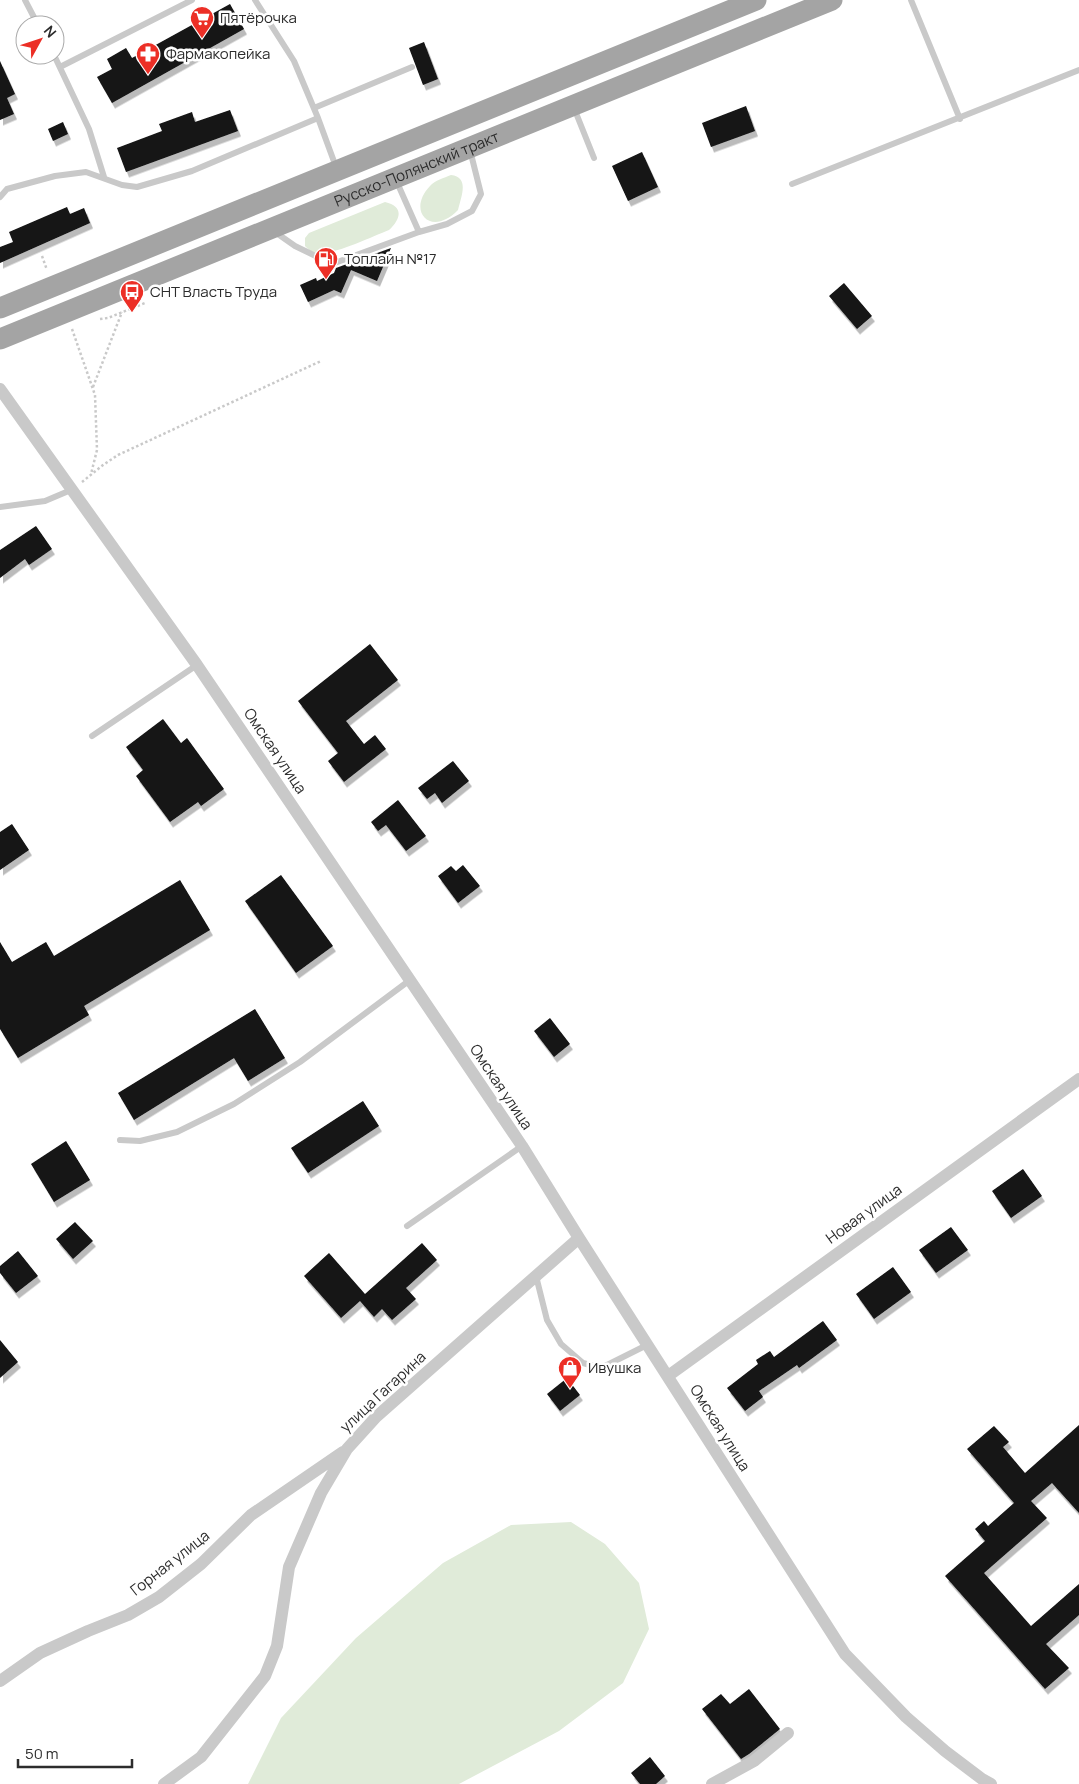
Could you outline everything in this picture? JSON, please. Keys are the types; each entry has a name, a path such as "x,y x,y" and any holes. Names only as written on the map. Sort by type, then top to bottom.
{"main road":[{"name":"Русско-Полянский тракт","path":"0,308 756,0"},
{"name":"Русско-Полянский тракт","path":"0,339 832,0"}],"street":[{"name":"Омская улица","path":"0,389 197,665 522,1146 845,1654 906,1717 945,1751 991,1784"},
{"name":"Новая улица","path":"668,1376 1079,1078"},
{"name":"улица Гагарина","path":"164,1784 201,1757 265,1676 278,1646 289,1567 321,1493 347,1449 376,1417 579,1238"},
{"name":"Горная улица","path":"0,1681 40,1653 128,1615 159,1597 201,1564 251,1515 347,1449"},
{"path":"712,1784 754,1761 788,1733"}],"lane":[{"path":"26,0 33,15"},
{"path":"104,177 89,128 60,67 192,0"},
{"path":"255,0 294,61 337,170"},
{"path":"911,0 960,119"},
{"path":"314,108 412,67"},
{"path":"792,184 960,119 1079,70"},
{"path":"573,105 594,158"},
{"path":"0,197 7,189 55,176 86,172 122,185 137,186 192,171 318,118"},
{"path":"270,228 295,246 332,264 419,232 447,224 472,211 481,194 469,147"},
{"path":"395,177 419,232"},
{"path":"0,507 45,501 71,490"},
{"path":"92,736 197,665"},
{"path":"120,1140 140,1141 177,1132 234,1104 300,1062 410,980"},
{"path":"407,1226 522,1146"},
{"path":"536,1276 547,1320 561,1344 583,1363 601,1368 647,1345"}],"path":[{"path":"42,256 48,270"},
{"path":"108,318 145,302"},
{"path":"92,388 122,312"},
{"path":"70,325 95,395 97,450 91,475"},
{"path":"71,490 102,465 118,455 321,361"}],"green space":[{"path":"451,175 461,179 463,188 458,210 439,222 425,218 421,212 420,204 423,195 434,182"},
{"path":"385,202 395,206 399,213 389,230 344,248 325,253 314,252 305,246 305,238 309,233"},
{"path":"571,1522 605,1544 639,1583 649,1629 623,1683 559,1731 459,1784 248,1784 281,1718 356,1638 443,1563 511,1525"}],"building":[{"path":"230,4 244,29 112,103 97,77 112,69 107,59 126,48 132,58"},
{"path":"424,42 438,79 423,85 409,48"},
{"path":"0,61 15,94 7,98 14,114 0,120"},
{"path":"746,106 755,131 711,147 702,123"},
{"path":"230,110 238,131 126,172 117,148 162,131 159,124 192,112 195,122"},
{"path":"63,122 68,134 53,141 48,129"},
{"path":"642,152 658,187 628,201 612,166"},
{"path":"67,207 70,214 84,208 90,223 0,263 0,247 13,242 9,232"},
{"path":"391,248 377,281 351,270 341,293 334,290 308,302 300,285 316,278 317,281 334,273 336,268"},
{"path":"844,283 872,316 857,329 829,296"},
{"path":"36,526 52,549 29,565 25,559 0,578 0,550"},
{"path":"370,644 398,680 346,721 364,744 375,735 386,749 344,782 328,761 338,753 298,701"},
{"path":"163,719 181,743 187,738 224,789 201,806 198,802 170,822 136,776 143,770 126,747"},
{"path":"453,761 469,781 442,803 435,793 427,799 418,788"},
{"path":"398,800 426,836 406,851 386,825 378,831 371,822"},
{"path":"12,824 29,850 0,870 0,832"},
{"path":"463,865 480,886 458,903 438,876 451,866 456,871"},
{"path":"281,875 333,946 296,973 245,901"},
{"path":"180,880 210,930 84,1006 89,1015 18,1058 0,1029 0,942 12,962 46,942 54,956"},
{"path":"255,1009 285,1058 248,1081 234,1058 134,1120 118,1093"},
{"path":"550,1018 570,1044 554,1057 534,1031"},
{"path":"363,1101 379,1126 308,1173 291,1148"},
{"path":"66,1141 90,1180 54,1202 31,1164"},
{"path":"1023,1169 1042,1196 1011,1218 992,1191"},
{"path":"75,1222 93,1241 73,1259 56,1239"},
{"path":"951,1227 968,1250 936,1273 919,1250"},
{"path":"422,1243 437,1260 406,1288 416,1299 392,1320 382,1309 374,1317 360,1301 341,1318 304,1276 329,1253 365,1294"},
{"path":"18,1251 38,1276 16,1293 0,1273 0,1266"},
{"path":"893,1267 911,1292 874,1319 856,1294"},
{"path":"823,1321 837,1340 799,1368 797,1365 759,1391 763,1397 745,1411 727,1388 758,1364 756,1360 770,1351 774,1357"},
{"path":"0,1340 18,1362 0,1378"},
{"path":"567,1378 580,1395 560,1411 547,1394"},
{"path":"1079,1425 1079,1513 1052,1483 1031,1501 1047,1518 984,1573 1031,1626 1079,1584 1079,1615 1046,1644 1069,1668 1045,1689 945,1576 985,1541 975,1529 984,1521 988,1526 1014,1503 967,1449 994,1426 1009,1442 1003,1447 1025,1473"},
{"path":"749,1689 780,1729 741,1759 702,1709 721,1694 730,1704"},
{"path":"650,1757 665,1776 656,1784 640,1784 631,1773"}],"place":[{"name":"Пятёрочка","path":"202,39"},
{"name":"Фармакопейка","path":"148,75"},
{"name":"Топлайн №17","path":"326,280"},
{"name":"СНТ Власть Труда","path":"132,313"},
{"name":"Ивушка","path":"570,1389"}]}
